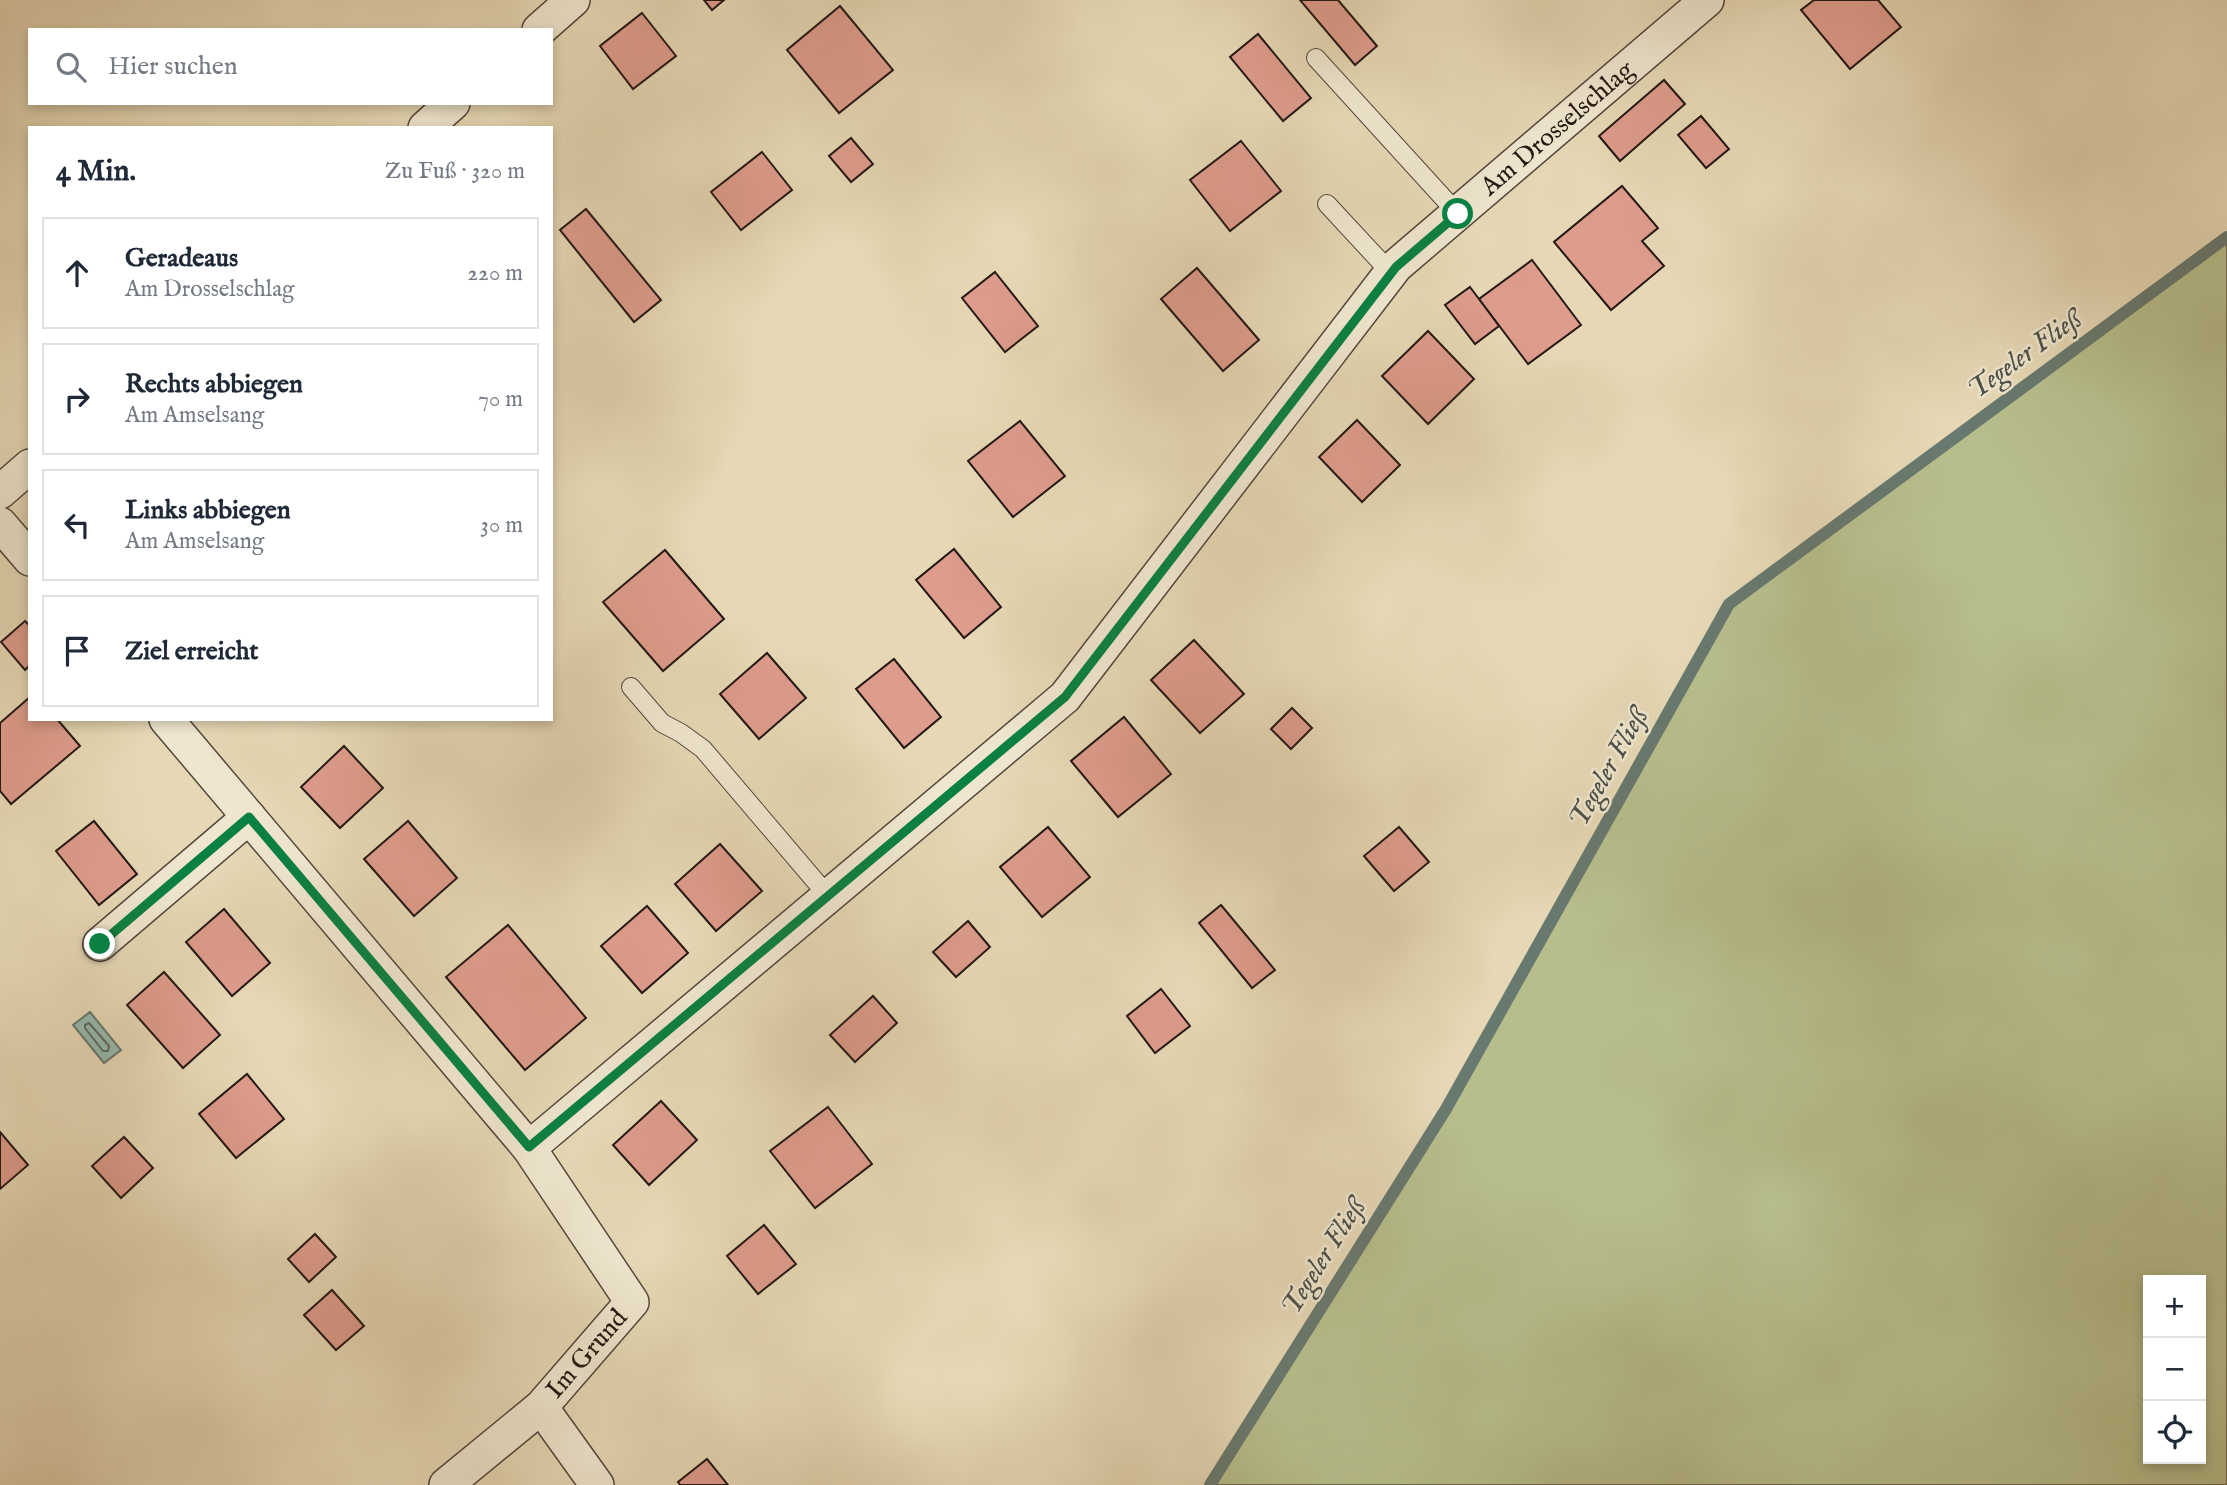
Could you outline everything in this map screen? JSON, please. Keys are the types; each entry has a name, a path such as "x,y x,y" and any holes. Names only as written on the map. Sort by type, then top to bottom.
{"street":[{"path":"541,28 573,0"},
{"name":"Am Drosselschlag","path":"529,1147 1065,697 1396,267 1707,0"},
{"path":"427,126 451,105"},
{"path":"0,492 28,469"},
{"path":"0,524 28,557"},
{"path":"168,721 529,1147"},
{"path":"100,944 249,817"},
{"name":"Im Grund","path":"446,1485 541,1407 632,1302 529,1147"},
{"name":"Im Grund","path":"541,1407 597,1485"}],"lane":[{"path":"1317,58 1458,214"},
{"path":"1327,204 1391,274"},
{"path":"631,687 662,723 702,749 828,896"}],"green space":[{"path":"2227,237 2227,1485 1210,1485 1446,1109 1729,604"}],"water":[{"path":"90,1012 121,1050 104,1063 73,1025"}],"building":[{"path":"704,0 724,0 712,10"},
{"path":"1300,0 1338,0 1377,46 1355,65"},
{"path":"1814,0 1878,0 1901,27 1850,69 1801,10"},
{"path":"840,6 893,70 839,113 787,50"},
{"path":"642,13 676,56 633,89 600,46"},
{"path":"1258,34 1311,98 1283,121 1230,57"},
{"path":"1664,80 1685,104 1620,161 1599,136"},
{"path":"1701,116 1729,149 1706,168 1678,135"},
{"path":"851,138 873,164 851,182 829,156"},
{"path":"1241,141 1281,191 1230,231 1190,180"},
{"path":"762,152 792,190 741,230 711,192"},
{"path":"1622,186 1658,228 1642,241 1664,266 1611,310 1554,242"},
{"path":"586,209 661,300 634,322 560,230"},
{"path":"1532,260 1581,325 1528,364 1479,299"},
{"path":"1197,268 1259,340 1223,371 1161,299"},
{"path":"995,272 1038,326 1005,352 962,298"},
{"path":"1470,287 1499,326 1475,344 1445,305"},
{"path":"1428,331 1474,379 1428,424 1382,376"},
{"path":"1357,420 1400,465 1362,502 1319,457"},
{"path":"1020,421 1065,476 1013,517 968,461"},
{"path":"954,549 1001,607 964,638 916,580"},
{"path":"665,550 724,619 663,671 603,602"},
{"path":"25,621 28,624 28,667 25,670 1,642"},
{"path":"1194,640 1244,694 1200,733 1151,680"},
{"path":"767,653 806,698 759,739 720,694"},
{"path":"894,659 941,717 904,748 856,689"},
{"path":"28,699 28,721 59,721 80,746 11,804 0,791 0,723"},
{"path":"1292,708 1312,728 1291,749 1271,729"},
{"path":"1124,717 1171,774 1118,817 1071,761"},
{"path":"344,746 383,788 340,828 301,787"},
{"path":"94,821 137,874 99,905 56,851"},
{"path":"408,821 457,878 414,916 364,859"},
{"path":"1048,827 1090,877 1042,917 1000,867"},
{"path":"1399,827 1429,862 1394,891 1364,856"},
{"path":"720,844 762,891 716,931 675,884"},
{"path":"1221,905 1275,970 1252,988 1199,923"},
{"path":"647,906 688,953 642,993 601,946"},
{"path":"224,909 270,963 232,996 186,942"},
{"path":"968,921 990,947 956,977 933,952"},
{"path":"508,925 586,1018 525,1070 446,977"},
{"path":"164,972 220,1035 183,1068 127,1005"},
{"path":"1161,989 1190,1026 1155,1053 1127,1016"},
{"path":"873,996 897,1023 855,1062 830,1035"},
{"path":"247,1074 284,1119 236,1158 199,1114"},
{"path":"661,1101 697,1140 649,1185 613,1145"},
{"path":"828,1107 872,1164 815,1208 770,1151"},
{"path":"0,1132 28,1165 0,1189"},
{"path":"124,1137 153,1168 121,1198 92,1166"},
{"path":"764,1225 796,1264 758,1294 727,1256"},
{"path":"315,1234 336,1257 309,1282 288,1259"},
{"path":"332,1290 364,1326 336,1350 304,1315"},
{"path":"707,1459 728,1485 680,1485 678,1482"}],"waterway":[{"name":"Tegeler Fließ","path":"1210,1485 1446,1109 1729,604 2227,237"}],"route":[{"path":"100,944 249,817 529,1147 1065,697 1396,267 1458,214"}]}
